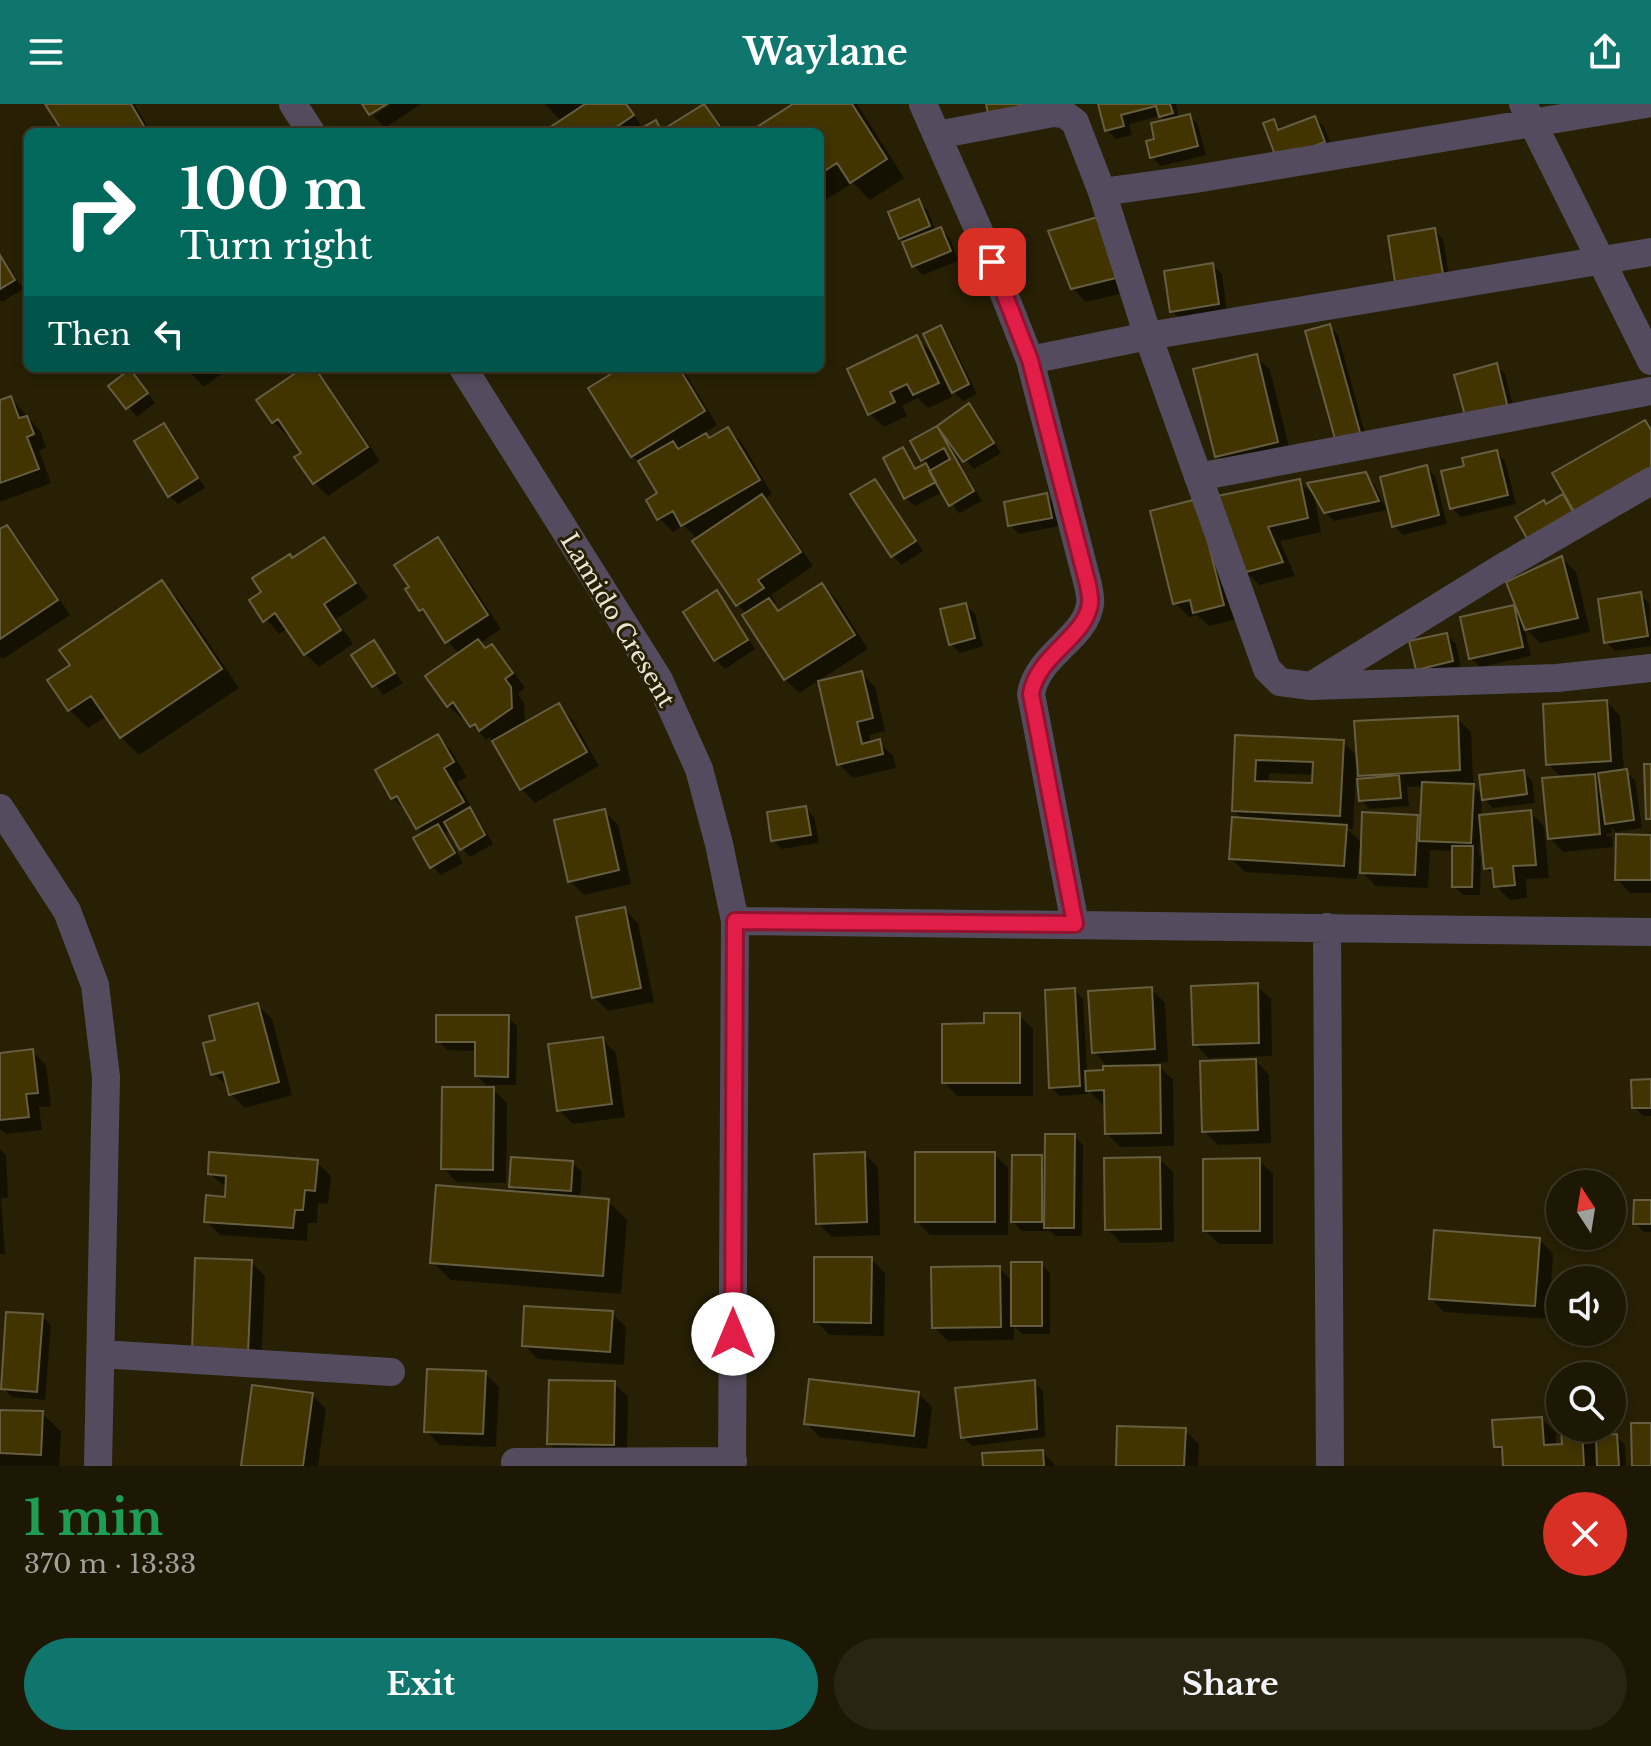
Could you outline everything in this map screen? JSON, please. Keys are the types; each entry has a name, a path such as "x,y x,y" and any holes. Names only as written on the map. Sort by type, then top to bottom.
{"street":[{"path":"293,104 308,128"},
{"path":"923,104 982,238 1030,360 1088,585 1090,604 1084,620 1038,672 1031,694 1075,924"},
{"path":"1102,192 1211,177 1527,113 1646,104"},
{"path":"937,135 1053,113 1064,114 1075,122 1267,669 1280,682 1311,686 1557,678 1651,668"},
{"path":"1527,113 1651,361"},
{"path":"1030,360 1148,336 1651,252"},
{"name":"Lamido Cresent","path":"466,372 659,680 699,769 719,844 735,921 732,1463"},
{"path":"1198,477 1651,391"},
{"path":"1311,686 1508,564 1651,481"},
{"path":"0,808 67,911 95,985 106,1077 98,1466"},
{"path":"735,921 1651,932"},
{"path":"1327,927 1330,1466"},
{"path":"101,1354 391,1372"},
{"path":"515,1462 732,1463"}],"building":[{"path":"45,104 131,104 145,128 60,128"},
{"path":"362,104 387,104 369,115"},
{"path":"585,104 626,104 634,115 615,128 549,128"},
{"path":"704,104 721,128 668,128"},
{"path":"793,104 852,104 887,159 850,183 837,163 824,171 824,128 755,128"},
{"path":"986,104 1038,104 989,118"},
{"path":"1098,104 1170,104 1173,113 1159,117 1156,106 1121,115 1124,126 1105,131"},
{"path":"1190,114 1198,146 1150,158 1146,141 1154,139 1151,123"},
{"path":"1315,116 1325,142 1277,160 1263,123 1274,119 1278,130"},
{"path":"656,120 660,128 642,128"},
{"path":"919,199 930,226 899,239 888,212"},
{"path":"1105,215 1120,277 1071,289 1048,231"},
{"path":"941,227 951,251 912,267 902,242"},
{"path":"1435,228 1443,274 1395,282 1388,236"},
{"path":"0,255 15,280 0,289"},
{"path":"1213,263 1219,304 1170,312 1164,271"},
{"path":"1330,324 1361,436 1336,442 1305,331"},
{"path":"941,325 969,384 952,393 923,334"},
{"path":"917,335 939,383 913,395 907,384 890,392 895,402 868,415 847,369"},
{"path":"1257,354 1278,442 1215,457 1193,369"},
{"path":"1497,363 1508,408 1466,419 1454,375"},
{"path":"126,372 132,372 148,393 126,409 108,386"},
{"path":"297,372 318,372 368,447 313,484 294,457 301,453 278,419 272,423 256,400"},
{"path":"614,372 681,372 705,411 631,457 588,388"},
{"path":"11,396 19,418 27,416 34,434 27,437 39,469 0,483 0,400"},
{"path":"969,403 994,443 963,462 937,426"},
{"path":"1645,420 1651,430 1651,472 1576,515 1552,473"},
{"path":"164,423 198,478 168,497 134,441"},
{"path":"937,426 974,491 949,506 929,471 950,459 944,448 921,461 910,441"},
{"path":"728,427 760,480 681,526 673,511 657,520 646,500 657,493 638,461 673,441 678,449 706,433 709,438"},
{"path":"903,447 915,469 926,463 936,482 904,499 883,458"},
{"path":"1497,450 1508,495 1450,509 1441,471 1464,466 1462,458"},
{"path":"1427,465 1439,515 1392,527 1380,477"},
{"path":"1366,472 1379,501 1324,513 1307,483"},
{"path":"875,479 916,541 891,557 850,494"},
{"path":"1300,479 1308,518 1268,527 1283,562 1243,573 1217,496"},
{"path":"1047,493 1052,518 1008,526 1004,502"},
{"path":"762,494 801,552 758,580 764,588 736,606 692,541"},
{"path":"1563,494 1575,515 1529,542 1515,517 1544,500 1546,504"},
{"path":"1197,499 1224,605 1193,613 1190,600 1173,604 1150,511"},
{"path":"7,525 58,600 0,639 0,529"},
{"path":"324,537 356,583 324,604 341,630 304,655 275,613 263,622 249,600 261,592 252,578 290,554 292,558"},
{"path":"438,537 488,615 445,643 423,609 419,611 405,589 409,587 394,565"},
{"path":"1562,556 1578,618 1525,630 1506,582"},
{"path":"162,580 222,669 120,738 91,696 68,711 47,680 70,665 59,650"},
{"path":"822,583 855,635 784,680 742,615 769,598 778,611"},
{"path":"717,590 748,640 714,661 683,612"},
{"path":"1641,592 1648,636 1604,643 1598,599"},
{"path":"966,603 975,638 949,645 940,609"},
{"path":"1514,605 1523,647 1469,659 1460,617"},
{"path":"1447,633 1453,661 1416,670 1409,641"},
{"path":"478,639 485,648 492,644 513,673 505,679 511,687 512,708 479,731 475,724 470,727 453,702 447,707 425,676"},
{"path":"374,640 395,673 372,687 351,655"},
{"path":"862,671 873,718 857,722 862,744 880,739 883,754 837,765 818,681"},
{"path":"1607,700 1611,761 1546,765 1543,704"},
{"path":"559,703 587,752 520,790 492,741"},
{"path":"1458,716 1460,770 1358,776 1354,721"},
{"path":"438,734 454,762 444,768 464,802 416,829 397,796 391,799 375,770"},
{"path":"1235,735 1344,740 1340,816 1232,811","holes":["1256,760 1313,762 1312,783 1255,781"]},
{"path":"1644,764 1651,764 1651,819 1646,819"},
{"path":"1627,769 1634,820 1605,824 1598,773"},
{"path":"1524,770 1527,794 1482,800 1479,775"},
{"path":"1595,774 1600,834 1548,839 1542,778"},
{"path":"1399,775 1401,798 1359,801 1357,779"},
{"path":"1422,782 1474,784 1471,843 1419,841"},
{"path":"806,806 811,835 771,841 767,812"},
{"path":"470,807 485,835 460,850 444,822"},
{"path":"605,809 619,870 568,882 554,820"},
{"path":"1531,810 1536,865 1513,866 1515,885 1494,887 1492,868 1484,869 1479,815"},
{"path":"1362,812 1418,815 1415,875 1360,873"},
{"path":"1232,817 1347,825 1344,866 1229,859"},
{"path":"438,824 455,853 430,868 413,838"},
{"path":"1616,834 1651,835 1651,880 1615,880"},
{"path":"1452,846 1473,846 1472,887 1452,887"},
{"path":"625,907 641,988 592,998 576,917"},
{"path":"1258,983 1259,1043 1193,1045 1191,986"},
{"path":"1152,987 1155,1049 1092,1053 1088,991"},
{"path":"1075,988 1080,1086 1049,1088 1045,990"},
{"path":"258,1003 279,1082 229,1095 223,1072 211,1075 203,1043 215,1040 209,1016"},
{"path":"984,1013 1020,1013 1020,1083 942,1083 942,1024 984,1023"},
{"path":"436,1015 509,1015 508,1077 475,1076 475,1042 436,1042"},
{"path":"603,1037 612,1104 557,1111 548,1044"},
{"path":"33,1049 38,1093 26,1094 29,1117 0,1120 0,1053"},
{"path":"1256,1059 1258,1130 1202,1132 1200,1061"},
{"path":"1160,1065 1161,1133 1105,1134 1104,1090 1086,1091 1085,1071 1103,1070 1103,1066"},
{"path":"1651,1079 1651,1108 1632,1108 1631,1080"},
{"path":"442,1087 494,1087 493,1170 441,1169"},
{"path":"1045,1134 1075,1134 1074,1228 1044,1228"},
{"path":"209,1152 318,1160 315,1191 305,1190 303,1210 295,1210 293,1228 204,1222 206,1195 225,1197 226,1176 208,1174"},
{"path":"865,1152 867,1222 816,1224 814,1154"},
{"path":"915,1152 995,1152 995,1222 915,1222"},
{"path":"1012,1155 1042,1155 1042,1222 1011,1222"},
{"path":"511,1157 573,1161 571,1191 509,1187"},
{"path":"1160,1157 1161,1229 1105,1230 1104,1158"},
{"path":"1260,1158 1260,1231 1203,1231 1203,1159"},
{"path":"436,1185 609,1199 603,1276 430,1263"},
{"path":"1634,1200 1651,1200 1651,1224 1633,1224"},
{"path":"1434,1230 1540,1238 1535,1306 1429,1299"},
{"path":"814,1257 872,1257 871,1323 814,1322"},
{"path":"195,1258 252,1260 248,1354 192,1352"},
{"path":"1011,1262 1042,1262 1042,1326 1011,1326"},
{"path":"1000,1266 1001,1327 932,1328 931,1267"},
{"path":"524,1306 613,1311 610,1352 522,1346"},
{"path":"6,1312 43,1314 37,1392 1,1389"},
{"path":"427,1369 486,1371 483,1434 424,1432"},
{"path":"809,1379 919,1392 914,1436 804,1424"},
{"path":"549,1380 615,1381 614,1445 547,1444"},
{"path":"1035,1380 1037,1429 961,1438 955,1388"},
{"path":"252,1385 313,1393 303,1466 241,1466"},
{"path":"0,1410 43,1411 41,1455 0,1453"},
{"path":"1542,1417 1544,1445 1583,1442 1584,1466 1503,1466 1502,1447 1494,1447 1492,1420"},
{"path":"1631,1423 1651,1423 1651,1466 1632,1466"},
{"path":"1117,1426 1186,1428 1184,1466 1116,1466"},
{"path":"1596,1442 1618,1442 1619,1466 1597,1466"},
{"path":"1043,1450 1044,1466 983,1466 982,1453"}],"route":[{"path":"733,1334 735,921 1075,924 1031,694 1038,672 1084,620 1090,604 1088,585 1030,360 992,262"}]}
